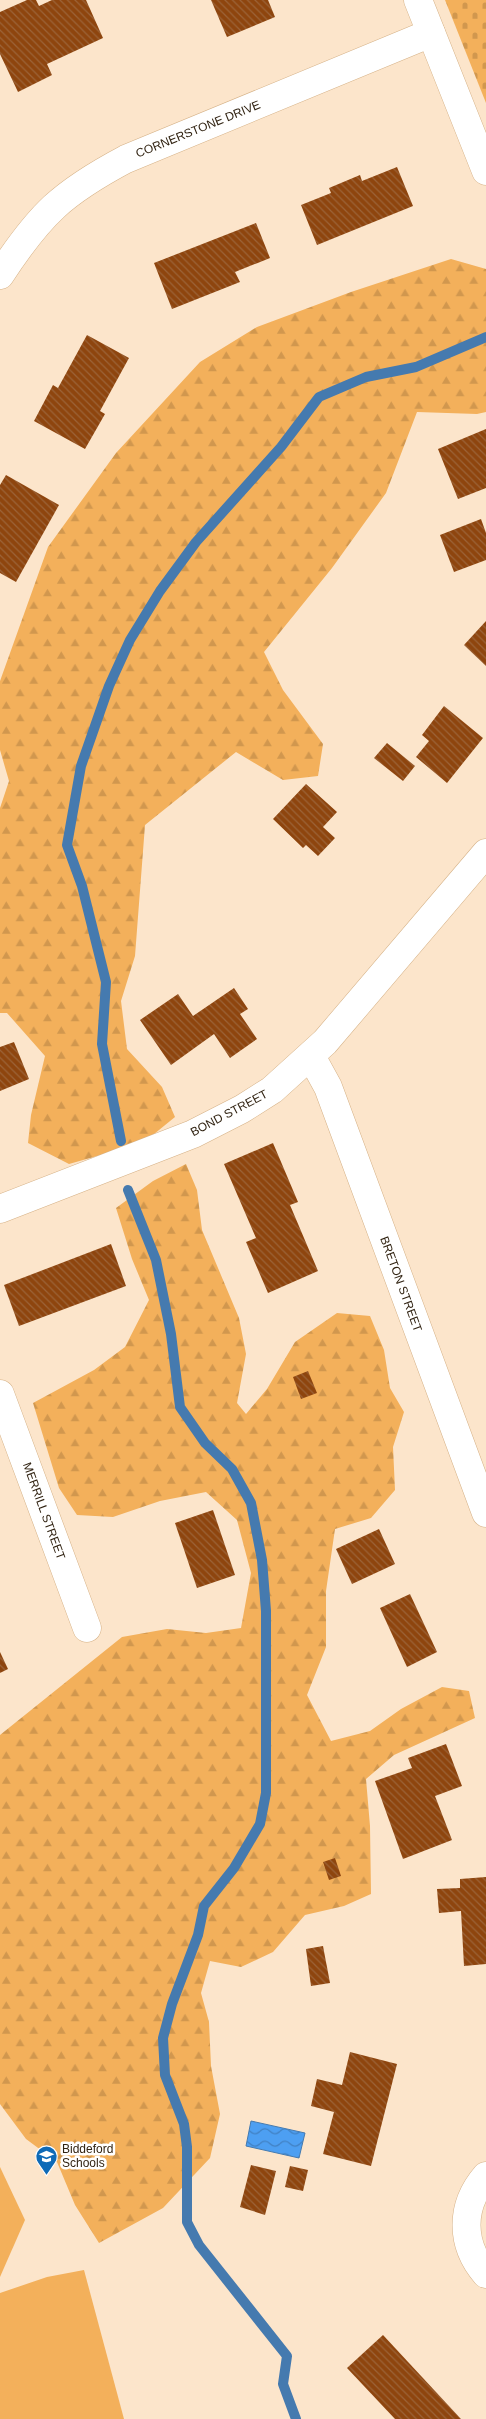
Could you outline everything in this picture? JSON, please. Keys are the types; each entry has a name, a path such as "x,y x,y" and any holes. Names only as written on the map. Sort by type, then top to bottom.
{"street":[{"path":"418,0 486,172"},
{"name":"CORNERSTONE DRIVE","path":"0,274 35,224 59,200 91,178 126,159 431,33"},
{"name":"BOND STREET","path":"0,1209 193,1134 242,1109 272,1090 311,1056 486,853"},
{"name":"BRETON STREET","path":"311,1056 328,1088 486,1513"},
{"name":"MERRILL STREET","path":"0,1394 87,1628"},
{"path":"486,2176 474,2191 468,2208 466,2225 471,2251 486,2274"}],"green space":[{"path":"445,0 486,0 486,103"},
{"path":"451,259 486,269 486,412 477,414 417,412 386,493 332,568 264,652 283,690 323,744 318,776 283,780 236,752 145,825 135,956 121,1001 127,1049 162,1087 175,1117 143,1143 69,1164 28,1143 31,1115 45,1056 7,1013 0,1013 0,808 9,781 0,750 0,681 48,547 116,453 200,362 257,327 351,292"},
{"path":"186,1164 197,1190 202,1230 239,1318 246,1354 237,1403 246,1414 267,1389 295,1342 337,1313 370,1316 384,1350 390,1388 404,1412 393,1447 395,1490 371,1518 335,1529 326,1591 326,1647 307,1695 331,1741 370,1731 401,1709 442,1687 469,1691 475,1718 394,1755 366,1779 370,1826 371,1894 344,1906 305,1915 273,1952 241,1967 210,1961 201,1993 209,2022 211,2066 220,2114 210,2158 163,2208 99,2243 75,2205 57,2162 26,2139 0,2104 0,1735 122,1637 167,1629 206,1633 241,1628 251,1573 237,1520 206,1492 160,1501 113,1517 77,1515 59,1488 33,1403 94,1370 125,1347 149,1300 132,1259 116,1208 153,1181"},
{"path":"0,2167 25,2220 0,2277"},
{"path":"84,2270 124,2419 0,2419 0,2293 47,2277"}],"water":[{"path":"251,2121 305,2133 299,2158 246,2146"}],"building":[{"path":"27,0 36,0 39,6 52,0 86,0 103,38 47,64 52,75 18,92 0,54 0,12"},
{"path":"211,0 268,0 275,17 227,37"},
{"path":"397,167 413,206 317,245 301,205 331,193 329,188 360,175 362,181"},
{"path":"256,223 270,258 235,272 240,282 172,309 154,263"},
{"path":"87,335 129,358 100,411 105,414 85,449 34,421 53,385 58,388"},
{"path":"486,429 486,488 458,499 438,449"},
{"path":"6,475 59,505 16,582 0,573 0,485"},
{"path":"481,519 486,533 486,560 454,572 440,535"},
{"path":"486,621 486,666 464,645"},
{"path":"444,706 483,738 447,783 416,757 429,741 422,735"},
{"path":"387,743 415,766 403,781 374,758"},
{"path":"306,784 337,812 323,827 335,838 318,856 306,845 303,848 273,819"},
{"path":"234,988 248,1009 240,1014 257,1039 230,1058 214,1034 171,1065 140,1020 178,994 193,1016"},
{"path":"14,1042 29,1079 0,1091 0,1047"},
{"path":"273,1143 298,1202 290,1205 318,1271 268,1293 246,1242 256,1238 224,1164"},
{"path":"111,1244 126,1286 19,1326 4,1285"},
{"path":"308,1371 317,1393 301,1399 293,1377"},
{"path":"213,1510 235,1575 197,1588 175,1523"},
{"path":"379,1529 395,1564 352,1584 336,1549"},
{"path":"410,1594 437,1652 407,1667 380,1608"},
{"path":"0,1652 8,1669 0,1673"},
{"path":"446,1744 462,1786 435,1796 452,1840 403,1859 375,1781 412,1768 408,1758"},
{"path":"335,1858 341,1876 329,1880 323,1862"},
{"path":"486,1877 486,1964 464,1966 461,1911 439,1913 437,1889 460,1888 460,1879"},
{"path":"323,1946 330,1983 311,1986 306,1949"},
{"path":"350,2052 397,2064 371,2166 323,2154 334,2112 311,2106 317,2079 342,2085"},
{"path":"251,2165 276,2171 265,2215 240,2207"},
{"path":"290,2166 308,2170 303,2191 285,2187"},
{"path":"383,2335 461,2419 395,2419 347,2368"}],"waterway":[{"path":"121,1141 102,1044 106,982 82,886 67,845 81,766 109,686 130,640 160,591 196,542 281,447 319,397 366,377 416,367 486,337"},
{"path":"128,1190 156,1260 171,1334 180,1407 205,1443 232,1469 251,1503 262,1560 266,1611 266,1793 260,1824 234,1868 204,1906 198,1935 172,2004 163,2038 165,2075 184,2124 187,2147 187,2222 199,2245 287,2356 283,2384 296,2419"}],"place":[{"name":"Biddeford Schools","path":"46,2175"}]}
